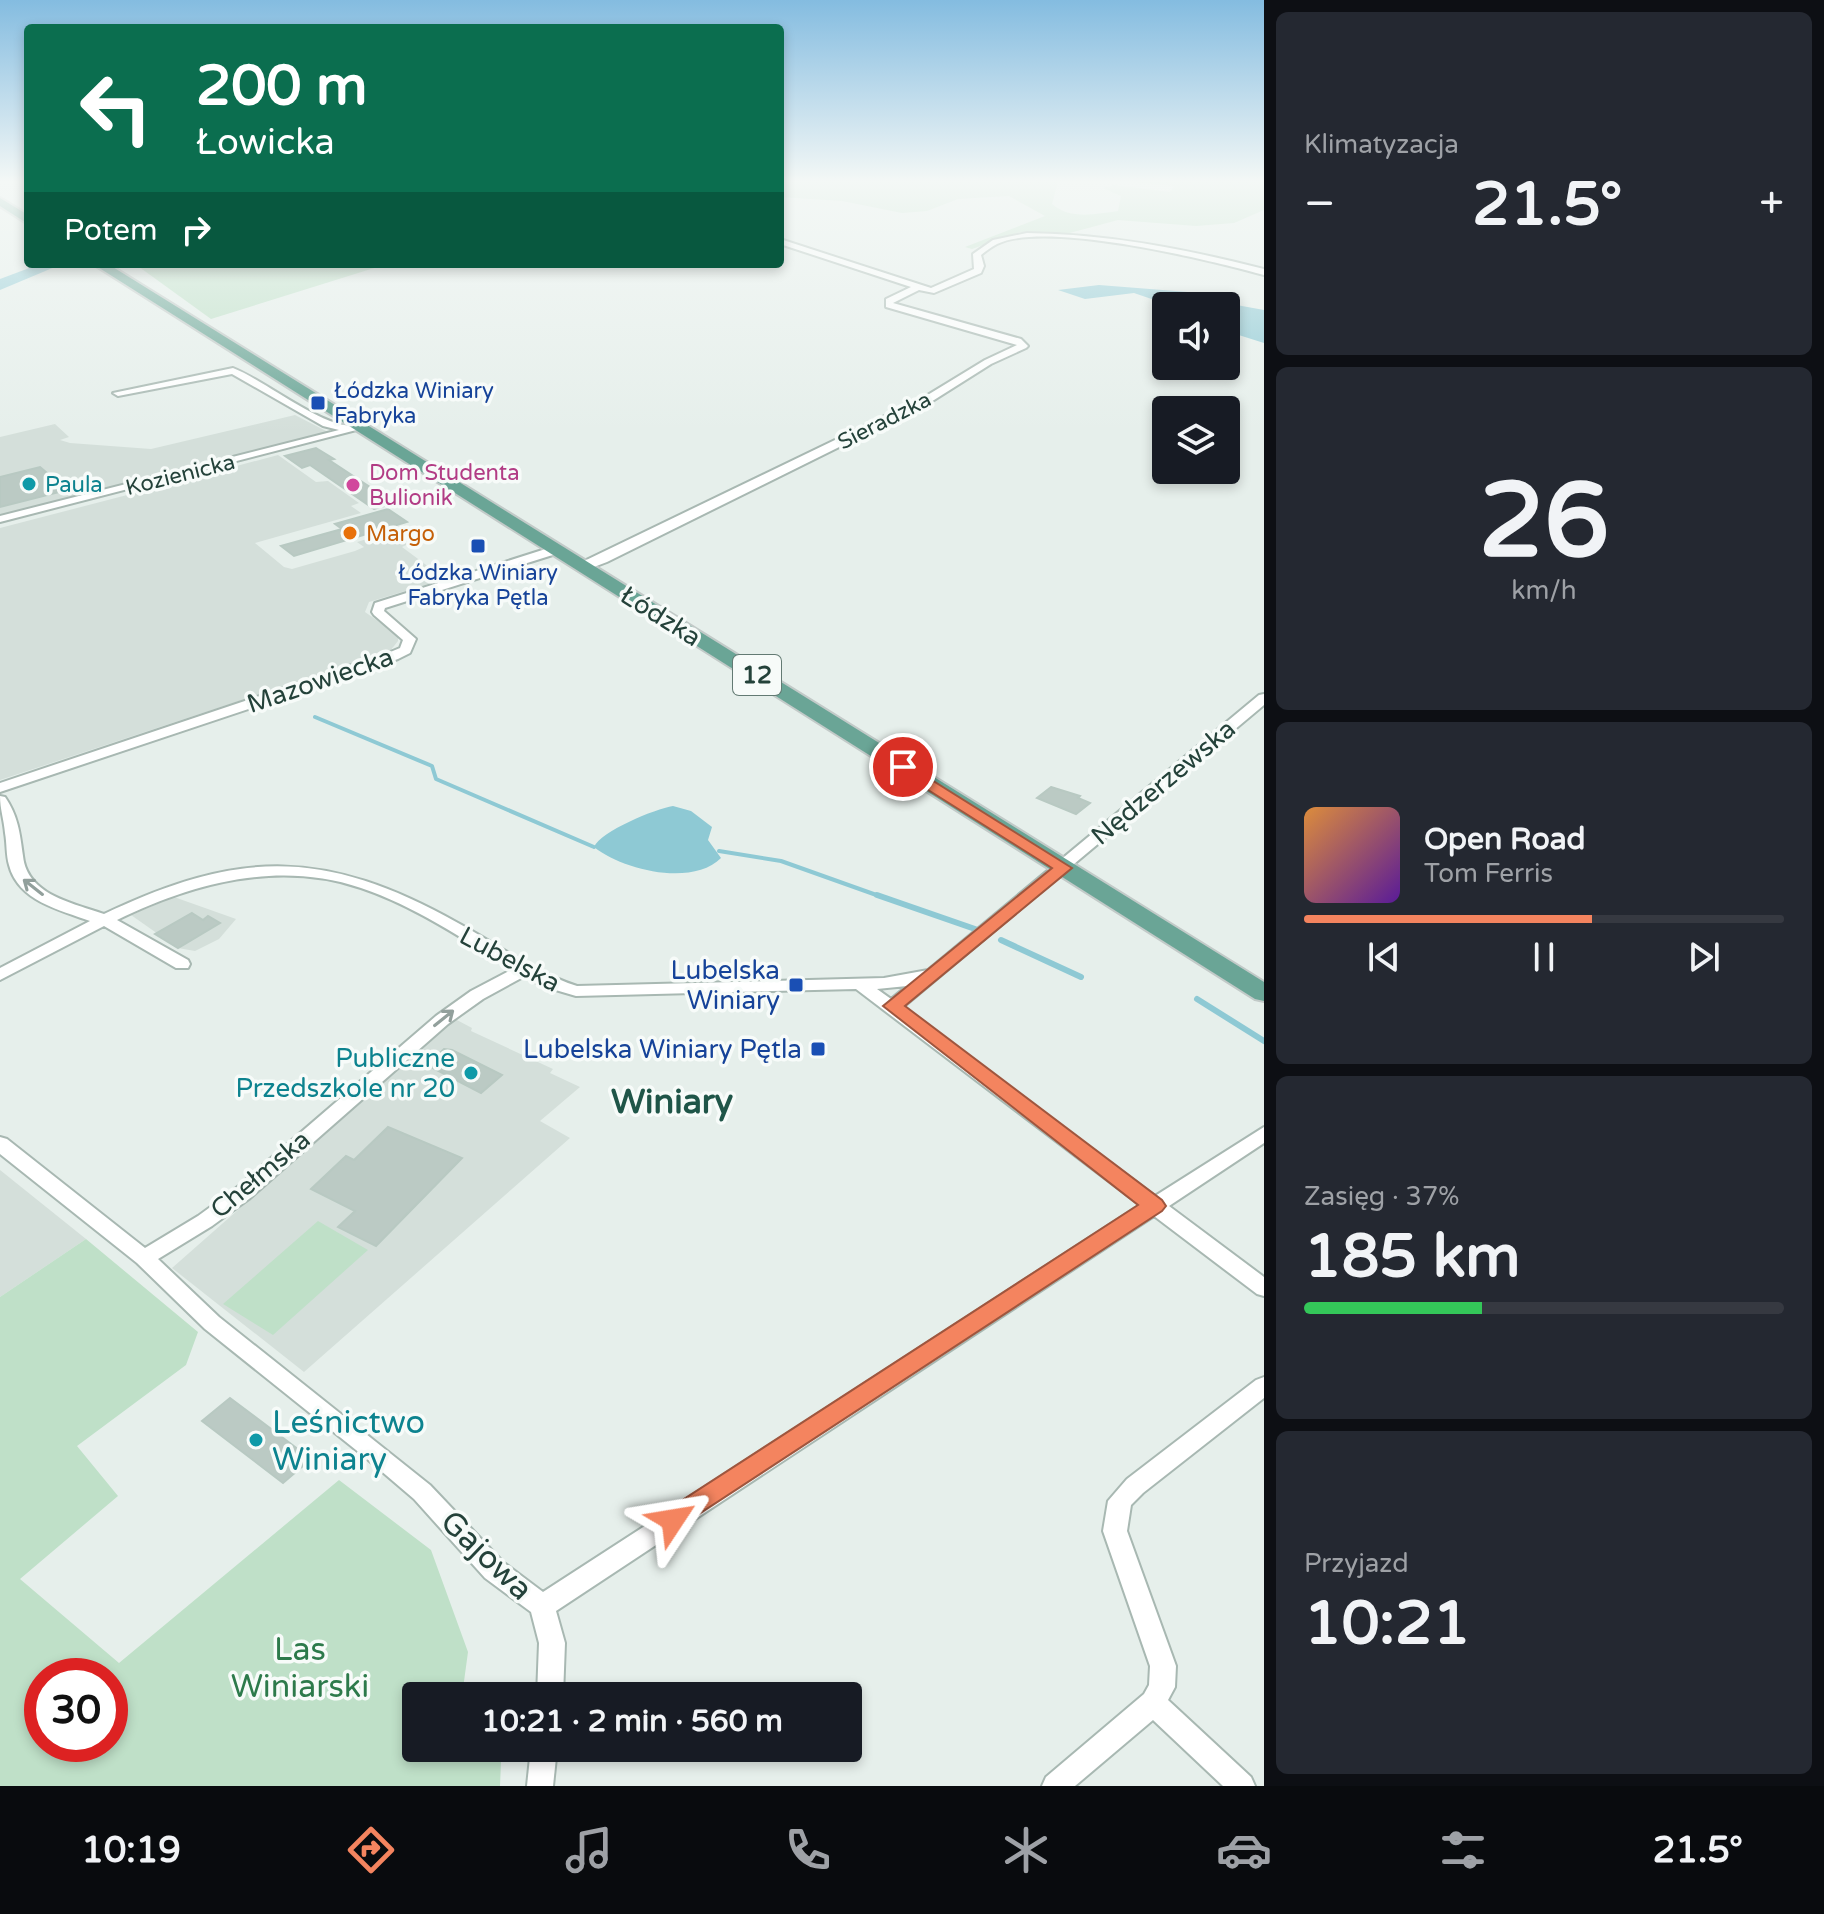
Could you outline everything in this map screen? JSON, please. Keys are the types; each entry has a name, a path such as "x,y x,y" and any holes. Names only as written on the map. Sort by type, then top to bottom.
{"main road":[{"name":"Łódzka","path":"105,268 355,429 555,550 1264,993"}],"street":[{"path":"850,265 916,288 936,291 970,276 980,269 979,265"},
{"path":"1237,265 1262,271"},
{"name":"Sieradzka","path":"582,567 930,398 988,362 1023,346 1018,341 889,305 889,301 916,288"},
{"path":"118,393 233,371 327,424 355,429"},
{"name":"Kozienicka","path":"0,519 355,429"},
{"name":"Mazowiecka","path":"0,788 393,656 408,647 410,639 378,612 379,606 555,550"},
{"name":"Nędzerzewska","path":"1063,868 1264,698"},
{"path":"0,800 13,822 18,871 22,878 50,899 103,920 182,964"},
{"name":"Lubelska","path":"0,975 103,920 205,878 266,869 309,871 345,878 380,890 558,987 576,991 834,984 862,986 934,974 1063,868"},
{"name":"Chełmska","path":"144,1258 242,1194 459,1006 525,969"},
{"path":"893,1006 934,974"},
{"path":"862,986 893,1006 1264,1288"},
{"path":"542,1606 1264,1134"},
{"path":"0,1144 144,1258"},
{"name":"Gajowa","path":"144,1258 212,1323 422,1492 494,1570 542,1606 552,1643 551,1682"},
{"path":"1055,1786 1153,1703 1162,1687 1163,1666 1115,1531 1116,1510 1120,1501 1264,1386"},
{"path":"1153,1703 1242,1786"},
{"path":"540,1786 543,1762"}],"shaded area":[{"path":"295,415 328,432 0,516 0,437 55,424 69,437 60,440 70,443 151,449"},
{"path":"278,455 316,482 328,481 359,503 351,506 361,513 255,543 284,567 292,569 355,551 364,547 357,542 377,536 388,543 400,539 408,544 402,547 445,579 369,602 365,612 398,635 398,641 390,651 0,780 0,528 158,487 186,483 188,479"},
{"path":"174,897 236,919 219,939 195,951 178,948 131,915"},
{"path":"455,1019 472,1028 471,1031 553,1069 550,1073 580,1087 540,1121 570,1138 304,1372 172,1268"},
{"path":"0,1170 86,1239 0,1297"}],"green space":[{"path":"141,268 374,268 211,319"},
{"path":"318,1221 368,1250 273,1335 223,1304"},
{"name":"Las Winiarski","path":"86,1239 198,1332 186,1365 77,1446 118,1496 20,1579 113,1658 24,1658 24,1762 128,1762 128,1658 125,1658 339,1480 431,1550 468,1652 464,1682 402,1682 402,1762 501,1762 500,1786 0,1786 0,1297"}],"water":[{"path":"1099,285 1188,292 1152,292 1152,299 1134,293 1085,299 1058,290"},
{"path":"1240,306 1264,310 1264,343 1240,335"},
{"path":"673,806 691,811 712,827 708,840 721,858 693,872 658,872 622,862 594,847 617,828"}],"building":[{"name":"Dom Studenta Bulionik","path":"316,448 394,503 374,509 310,465 302,468 285,456"},
{"name":"Paula","path":"40,467 67,490 0,507 0,477"},
{"name":"Margo","path":"388,509 407,522 294,556 281,546 342,529 335,524"},
{"path":"1051,787 1080,796 1078,798 1090,803 1076,814 1037,798"},
{"path":"192,913 203,920 208,916 220,923 178,948 155,934"},
{"name":"Publiczne Przedszkole nr 20","path":"444,1049 502,1075 481,1093 431,1067 439,1061 434,1058"},
{"path":"388,1127 462,1158 376,1246 338,1227 355,1211 311,1189 346,1156 354,1160"},
{"name":"Leśnictwo Winiary","path":"230,1398 311,1459 283,1483 202,1421"}],"waterway":[{"path":"0,285 44,268"},
{"path":"315,717 432,766 436,779 594,847"},
{"path":"719,851 781,861 882,897"},
{"path":"877,895 975,929"},
{"path":"1001,940 1081,977"},
{"path":"1197,999 1264,1041"}],"place":[{"name":"Łódzka Winiary Fabryka","path":"318,403"},
{"name":"Paula","path":"29,484"},
{"name":"Dom Studenta Bulionik","path":"353,485"},
{"name":"Margo","path":"350,533"},
{"name":"Łódzka Winiary Fabryka Pętla","path":"478,546"},
{"name":"Lubelska Winiary","path":"796,985"},
{"name":"Lubelska Winiary Pętla","path":"818,1049"},
{"name":"Publiczne Przedszkole nr 20","path":"471,1073"},
{"name":"Leśnictwo Winiary","path":"256,1440"}],"district":[{"name":"Winiary","path":"672,1101"}],"route":[{"path":"673,1520 1154,1206 893,1006 1063,868 903,767"}]}
